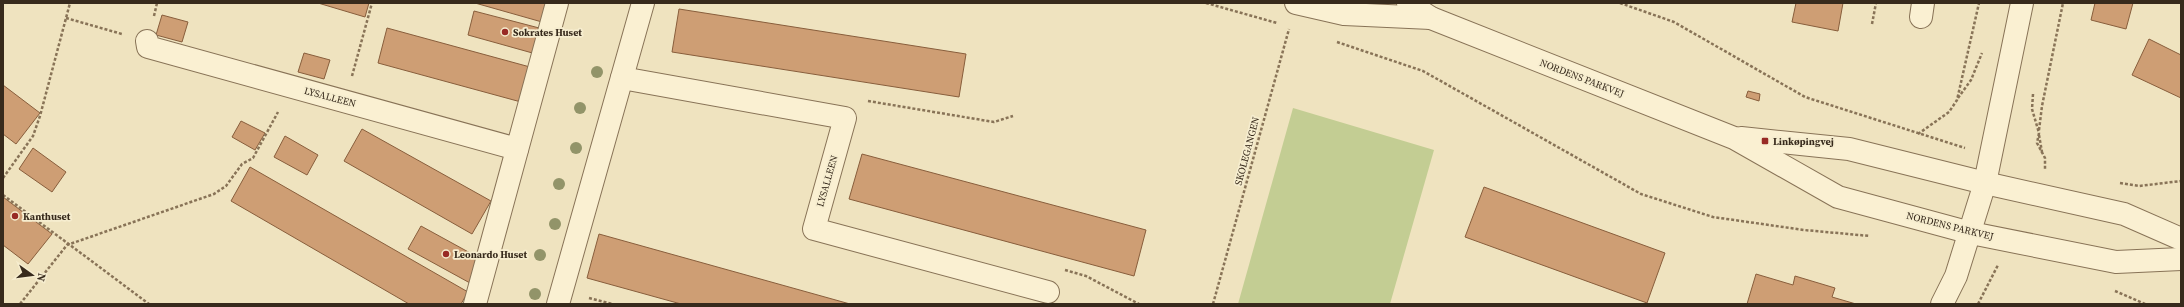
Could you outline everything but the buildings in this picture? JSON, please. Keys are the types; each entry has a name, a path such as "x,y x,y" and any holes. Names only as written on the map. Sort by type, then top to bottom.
{"street":[{"path":"475,304 557,3"},
{"path":"558,304 643,3"},
{"name":"NORDENS PARKVEJ","path":"1296,3 1344,14 1430,18"},
{"name":"NORDENS PARKVEJ","path":"1408,3 1430,18 1734,138 1838,197 1970,233 2116,262 2181,259"},
{"path":"1942,304 1956,276 1963,257 1985,183 1989,155 2022,3"},
{"name":"LYSALLEEN","path":"147,41 148,47 517,149"},
{"name":"LYSALLEEN","path":"622,78 845,118 814,229 1048,292"},
{"name":"NORDENS PARKVEJ","path":"1734,138 1849,149 1985,183 2124,214 2181,239"}],"path":[{"path":"3,178 33,136 70,3"},
{"path":"66,18 147,41 157,3"},
{"path":"346,102 372,3"},
{"path":"1206,3 1282,24"},
{"path":"1620,3 1674,22 1805,97 1989,155"},
{"path":"1872,24 1876,3"},
{"path":"1919,133 1949,112 1957,100 1979,3"},
{"path":"2045,170 2039,133 2042,106 2063,3"},
{"name":"SKOLEGANGEN","path":"1213,304 1289,27 1297,29"},
{"path":"1334,41 1423,71 1642,194 1713,217 1804,230 1873,236"},
{"path":"20,304 67,244 214,194 226,186 242,164 253,158 292,87"},
{"path":"860,100 994,122 1013,116"},
{"path":"866,109 868,101"},
{"path":"2038,168 2052,172"},
{"path":"2116,182 2139,186 2181,181"},
{"path":"3,195 149,304"},
{"path":"1963,257 2006,266"},
{"path":"1978,304 1998,265"},
{"path":"1063,270 1086,276 1139,304"},
{"path":"2110,290 2145,304"}],"green space":[{"path":"1293,108 1434,150 1390,304 1238,304"}],"place":[{"name":"Sokrates Huset","path":"505,32"},
{"name":"Linkøpingvej","path":"1765,141"},
{"name":"Kanthuset","path":"15,216"},
{"name":"Leonardo Huset","path":"446,254"}]}
